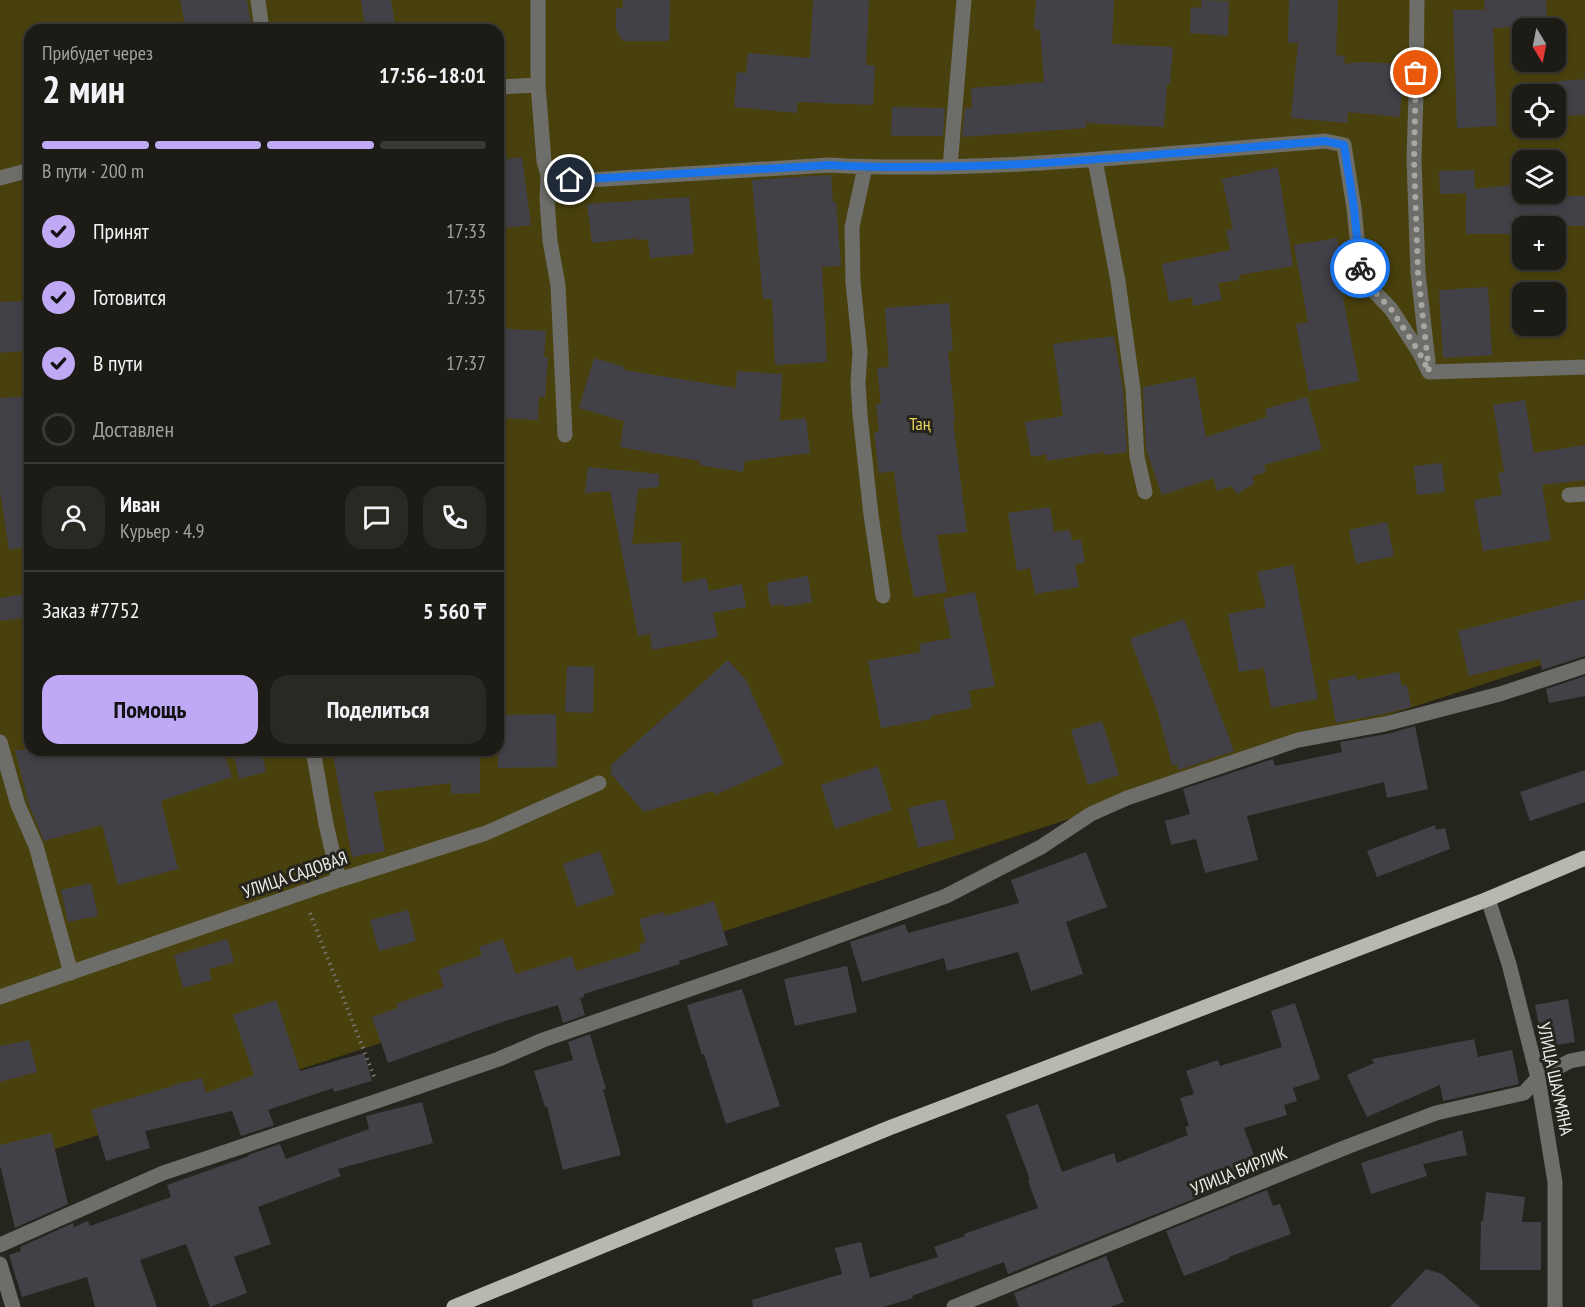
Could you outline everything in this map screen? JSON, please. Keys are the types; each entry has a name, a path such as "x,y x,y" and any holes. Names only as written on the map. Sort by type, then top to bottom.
{"main road":[{"path":"454,1307 889,1128 1488,899 1585,858"}],"street":[{"path":"258,0 261,24"},
{"path":"538,0 538,85 544,161 548,175 550,241 558,285 565,435"},
{"path":"950,167 964,0"},
{"path":"1417,0 1414,159 1418,273 1429,372"},
{"path":"504,87 538,85"},
{"path":"548,175 557,182 830,165 950,167 1095,160 1325,141 1344,145 1354,208 1361,278 1391,309 1429,372"},
{"path":"1095,160 1119,292 1133,389 1137,457 1144,492"},
{"path":"865,167 852,227 853,282 860,352 858,383 860,415 883,596"},
{"path":"0,178 24,172"},
{"path":"1429,372 1585,367"},
{"path":"1569,495 1585,494"},
{"path":"0,1245 163,1173 499,1059 543,1040 779,958 946,896 1041,847 1091,814 1127,798 1298,740 1385,724 1500,694 1585,666"},
{"path":"0,742 18,805 36,846 71,973"},
{"path":"314,756 339,880"},
{"name":"УЛИЦА САДОВАЯ","path":"0,997 339,880 486,833 599,783"},
{"name":"УЛИЦА ШАУМЯНА","path":"1488,899 1509,964 1538,1078 1555,1182 1555,1307"},
{"name":"УЛИЦА БИРЛИК","path":"954,1307 1349,1146 1436,1113 1524,1093 1538,1078 1570,1061 1585,1058"},
{"path":"0,1264 13,1307"}],"path":[{"path":"303,893 383,1099"}],"green space":[{"name":"Таң","path":"0,0 1585,0 1585,651 0,1167"}],"building":[{"path":"180,0 247,0 251,24 185,24"},
{"path":"361,0 391,0 395,24 364,24"},
{"path":"623,0 670,0 669,41 623,41 616,29 616,8 623,8"},
{"path":"813,0 869,0 866,65 875,66 873,105 797,102 797,113 734,107 737,72 746,73 748,53 810,58"},
{"path":"1036,0 1114,0 1112,44 1173,47 1170,84 1167,84 1164,127 1086,123 1086,128 962,137 965,108 972,108 971,88 1044,82 1040,30 1034,29"},
{"path":"1201,0 1229,1 1228,36 1190,33 1191,7 1201,8"},
{"path":"1289,0 1338,0 1336,55 1345,56 1344,64 1361,62 1404,64 1400,117 1348,112 1347,123 1291,118 1298,43 1288,43"},
{"path":"1484,0 1546,0 1547,18 1512,18 1512,27 1493,28 1497,126 1457,128 1453,10 1485,10"},
{"path":"1585,79 1585,115 1566,116 1566,84 1549,84 1549,82"},
{"path":"892,107 945,108 943,136 891,136"},
{"path":"522,157 531,225 504,228 504,159"},
{"path":"1278,167 1293,266 1239,275 1239,280 1218,283 1222,300 1193,306 1192,297 1169,302 1162,264 1230,250 1226,230 1233,229 1222,179"},
{"path":"1474,170 1475,189 1512,185 1512,204 1566,204 1566,196 1585,196 1585,226 1566,226 1566,216 1512,216 1512,234 1466,234 1466,193 1440,194 1439,171"},
{"path":"831,175 833,202 836,202 841,266 822,267 827,362 775,365 772,299 763,299 752,180"},
{"path":"689,197 694,254 650,258 648,239 592,243 587,204"},
{"path":"1337,238 1343,271 1338,272 1359,381 1309,391 1296,324 1308,322 1294,245"},
{"path":"1488,287 1492,355 1443,358 1439,290"},
{"path":"22,301 24,351 0,353 0,302"},
{"path":"949,303 953,350 948,351 955,421 953,421 967,532 937,535 947,592 914,597 902,535 894,471 879,473 874,432 879,432 876,404 881,404 877,368 889,367 885,308"},
{"path":"504,328 546,331 544,357 548,357 545,398 539,396 538,420 504,418"},
{"path":"1114,336 1123,390 1127,452 1105,455 1104,452 1047,461 1046,454 1031,457 1025,422 1063,416 1053,344"},
{"path":"594,358 625,367 624,370 736,388 737,371 782,374 780,421 806,418 810,453 745,461 743,472 699,465 700,461 620,447 624,421 579,408"},
{"path":"1195,377 1206,437 1267,417 1265,409 1307,397 1322,449 1264,465 1266,472 1253,476 1254,484 1237,494 1232,486 1217,491 1213,478 1162,495 1146,449 1143,387"},
{"path":"24,396 24,547 9,550 0,491 0,398"},
{"path":"1525,400 1534,453 1585,445 1585,480 1542,485 1551,540 1483,551 1474,500 1502,495 1498,473 1504,472 1493,405"},
{"path":"1442,463 1445,492 1417,495 1414,466"},
{"path":"588,467 659,474 659,487 638,489 632,544 681,542 682,583 706,578 709,591 742,584 746,607 713,613 718,637 652,650 650,634 638,636 610,491 585,493"},
{"path":"1050,507 1054,532 1070,530 1072,541 1081,539 1085,563 1075,564 1079,587 1035,594 1030,568 1017,571 1008,513"},
{"path":"1387,522 1394,556 1356,564 1349,530"},
{"path":"1293,565 1318,699 1271,708 1264,668 1239,672 1228,614 1266,607 1257,572"},
{"path":"808,576 812,602 784,607 783,604 770,606 767,583"},
{"path":"975,592 995,686 969,691 972,708 931,716 931,719 881,728 868,661 921,652 919,644 951,638 943,599"},
{"path":"24,594 24,618 0,621 0,598"},
{"path":"1585,599 1585,656 1542,670 1540,659 1469,676 1458,631"},
{"path":"1184,619 1234,751 1179,770 1177,764 1172,766 1158,713 1130,639"},
{"path":"728,660 746,680 784,764 715,795 713,791 644,812 611,774 611,765"},
{"path":"567,666 594,667 593,713 565,712"},
{"path":"1399,672 1402,686 1407,685 1411,707 1336,723 1328,680 1356,675 1357,680"},
{"path":"1585,676 1585,696 1549,703 1546,689"},
{"path":"556,714 557,767 498,768 498,756 504,756 505,715"},
{"path":"1102,721 1119,775 1088,785 1071,730"},
{"path":"1415,726 1428,789 1387,798 1384,782 1247,816 1258,860 1205,873 1196,839 1171,845 1165,821 1190,814 1183,789 1273,759 1275,766 1342,752 1340,742 1387,734"},
{"path":"15,750 24,750 24,756 225,756 232,777 161,801 178,869 118,885 102,825 44,841 30,808"},
{"path":"234,756 262,756 266,772 239,779"},
{"path":"333,756 480,756 480,793 451,794 451,783 374,792 385,851 352,857"},
{"path":"878,766 892,810 835,829 821,785"},
{"path":"1585,770 1585,802 1530,821 1520,792"},
{"path":"945,799 955,839 918,848 908,808"},
{"path":"1435,825 1436,830 1445,828 1450,849 1377,877 1367,851"},
{"path":"600,851 615,894 577,907 563,864"},
{"path":"1086,852 1107,907 1066,922 1083,974 1031,991 1018,952 947,971 944,958 862,982 850,942 905,924 908,933 1019,903 1011,880"},
{"path":"91,883 98,916 68,922 61,890"},
{"path":"714,901 728,945 679,961 680,964 584,994 584,997 580,998 585,1015 563,1023 558,1005 502,1022 388,1063 372,1017 398,1008 396,1004 444,987 438,970 482,955 479,947 503,939 516,974 572,956 576,971 641,951 639,944 646,942 639,919 664,912 665,916"},
{"path":"408,910 416,941 379,951 370,920"},
{"path":"227,939 234,962 209,969 212,980 183,988 174,955"},
{"path":"847,966 857,1012 795,1026 784,979"},
{"path":"742,989 780,1106 726,1124 687,1005"},
{"path":"1568,999 1575,1042 1543,1047 1535,1005"},
{"path":"276,1000 300,1071 364,1053 372,1081 334,1092 333,1088 268,1110 274,1125 241,1136 232,1111 145,1131 150,1148 106,1161 91,1110 202,1078 206,1093 254,1075 233,1015"},
{"path":"1295,1003 1320,1079 1293,1088 1297,1101 1284,1105 1287,1115 1244,1128 1260,1172 1008,1274 1004,1262 912,1296 913,1298 883,1307 753,1307 752,1300 842,1274 835,1248 861,1242 870,1278 938,1257 934,1247 1038,1208 1006,1115 1038,1104 1062,1172 1114,1153 1117,1163 1188,1135 1185,1127 1189,1126 1180,1098 1194,1094 1186,1071 1218,1060 1220,1066 1282,1047 1271,1011"},
{"path":"590,1034 606,1089 603,1090 621,1155 563,1170 547,1106 545,1107 534,1071 573,1060 568,1042"},
{"path":"1474,1039 1478,1057 1512,1050 1519,1084 1443,1101 1440,1085 1367,1117 1347,1075 1374,1063 1372,1059"},
{"path":"29,1040 37,1072 0,1082 0,1046"},
{"path":"422,1102 433,1143 338,1169 341,1176 258,1207 271,1244 234,1257 247,1293 210,1307 186,1244 140,1260 157,1307 95,1307 87,1277 22,1297 9,1255 21,1251 20,1247 73,1223 74,1227 88,1221 90,1226 171,1197 167,1185 248,1155 280,1144 286,1159 369,1129 366,1116"},
{"path":"1462,1130 1467,1155 1423,1164 1427,1176 1371,1194 1361,1163"},
{"path":"51,1133 68,1204 15,1228 0,1165 0,1145"},
{"path":"1267,1190 1273,1206 1280,1204 1291,1234 1184,1276 1166,1231"},
{"path":"1486,1192 1525,1197 1522,1222 1541,1222 1541,1270 1480,1270 1481,1221 1483,1221"},
{"path":"1106,1256 1124,1302 1110,1307 1019,1307 1014,1293"},
{"path":"1426,1269 1442,1274 1480,1307 1390,1307"}],"way so far":[{"path":"1360,268 1361,278 1391,309 1429,372 1418,273 1414,159 1416,73"}],"route":[{"path":"570,180 830,165 950,167 1095,160 1325,141 1344,145 1360,268"}]}
